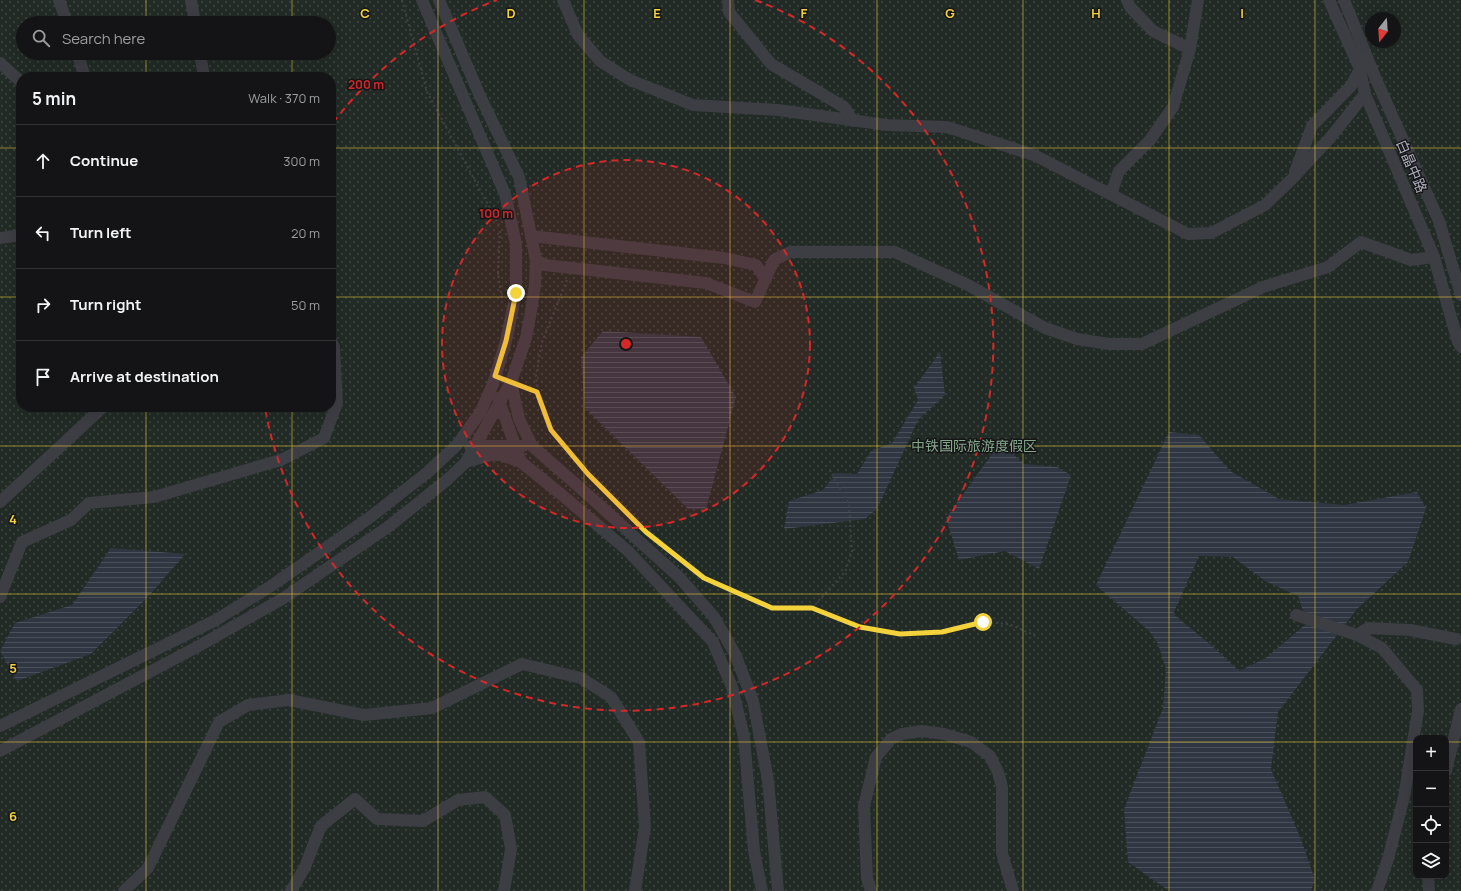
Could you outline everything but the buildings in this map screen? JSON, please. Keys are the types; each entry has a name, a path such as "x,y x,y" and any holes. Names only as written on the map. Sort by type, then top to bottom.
{"street":[{"path":"59,0 65,16"},
{"path":"191,0 194,16"},
{"path":"0,726 222,616 271,586 327,549 428,472 456,446 480,413 493,384 506,341 516,293 516,244 505,194 422,0"},
{"path":"0,751 190,651 282,599 388,527 447,480 466,462 476,446 511,382 526,338 535,285 536,260 518,177 480,96 439,0"},
{"path":"563,0 578,35 600,61 630,80 693,105 778,110 887,125 947,127 1034,155 1188,234 1211,233 1265,205 1292,179 1330,138 1365,94"},
{"path":"728,0 729,12 771,64 844,107 853,120"},
{"path":"1128,0 1130,7 1153,31 1190,49"},
{"path":"1110,194 1119,171 1150,140 1173,107 1190,49 1198,0"},
{"name":"白晶中路","path":"1329,0 1360,69 1365,94 1434,257 1458,342 1461,347"},
{"name":"白晶中路","path":"1344,0 1375,77 1439,221 1461,295"},
{"path":"79,60 83,72"},
{"path":"201,60 203,72"},
{"path":"0,63 16,77"},
{"path":"1292,179 1312,126 1351,86 1360,69"},
{"path":"1312,126 1330,138"},
{"path":"0,238 16,236"},
{"path":"531,236 724,258 756,265 766,279"},
{"path":"536,260 546,264 572,268 706,283 755,302 774,260 790,252 895,252 968,284 1045,328 1077,339 1109,344 1142,344 1263,287 1328,267 1361,242 1411,260 1434,257"},
{"path":"511,382 519,419 532,446 678,577 714,617 735,654 753,701 768,780 778,891"},
{"path":"336,384 336,406"},
{"path":"493,384 521,462"},
{"path":"0,502 98,412"},
{"path":"0,597 22,542 71,520 89,502 154,497 281,460 324,438 334,412"},
{"path":"456,446 532,446"},
{"path":"466,462 491,455 501,455 521,462 562,494 628,551 713,642 732,687 744,737 754,851 762,891"},
{"path":"1296,615 1357,635 1382,648 1417,690 1418,711 1404,797 1388,859 1377,891"},
{"path":"1357,635 1368,628 1410,630 1456,639"},
{"path":"124,891 148,868 219,722 248,705 289,700 364,715 432,708 522,664 581,678 611,697 639,742 645,827 636,891"},
{"path":"1449,758 1461,709"},
{"path":"871,891 867,878 864,806 876,757 891,739 902,734 922,731 944,734 971,742 990,756 998,772 1002,787 1002,854 1013,891"},
{"path":"291,891 305,866 321,826 355,800 377,819 423,821 458,800 485,797 505,816 511,849 504,891"},
{"path":"1428,879 1429,891"}],"path":[{"path":"402,0 427,92 500,228 498,274 502,304"},
{"path":"572,268 542,342 536,375 537,392 551,430 588,474 614,501"},
{"path":"511,382 537,392"},
{"path":"812,608 845,572 852,551 849,504 830,471"},
{"path":"664,546 704,578 772,608 812,608 860,627 900,634 942,632 983,622 1009,624 1038,637"}],"green space":[{"name":"中铁国际旅游度假区","path":"0,0 1461,0 1461,891 0,891"}],"shaded area":[{"path":"603,331 701,337 736,397 706,509 688,509 585,408 581,357"},
{"path":"940,352 945,395 918,420 877,509 865,519 784,529 789,501 823,490 836,473 857,474 871,451 892,443 918,400 914,388"},
{"path":"1169,432 1199,435 1230,471 1279,499 1344,505 1417,492 1426,508 1408,562 1357,609 1278,712 1271,769 1301,839 1315,880 1311,891 1169,891 1128,862 1124,809 1163,708 1166,669 1158,644 1149,631 1096,585","holes":["1199,556 1233,557 1265,581 1298,596 1307,623 1266,658 1239,671 1210,644 1173,614"]},
{"path":"1000,443 1024,464 1057,467 1071,475 1039,569 1005,551 959,560 946,518"},
{"path":"111,548 185,554 148,597 91,654 17,681 0,651 15,623 72,605"}],"route":[{"path":"516,293 506,341 495,376 537,392 551,430 588,474 646,532 704,578 772,608 812,608 860,627 900,634 942,632 983,622"}]}
